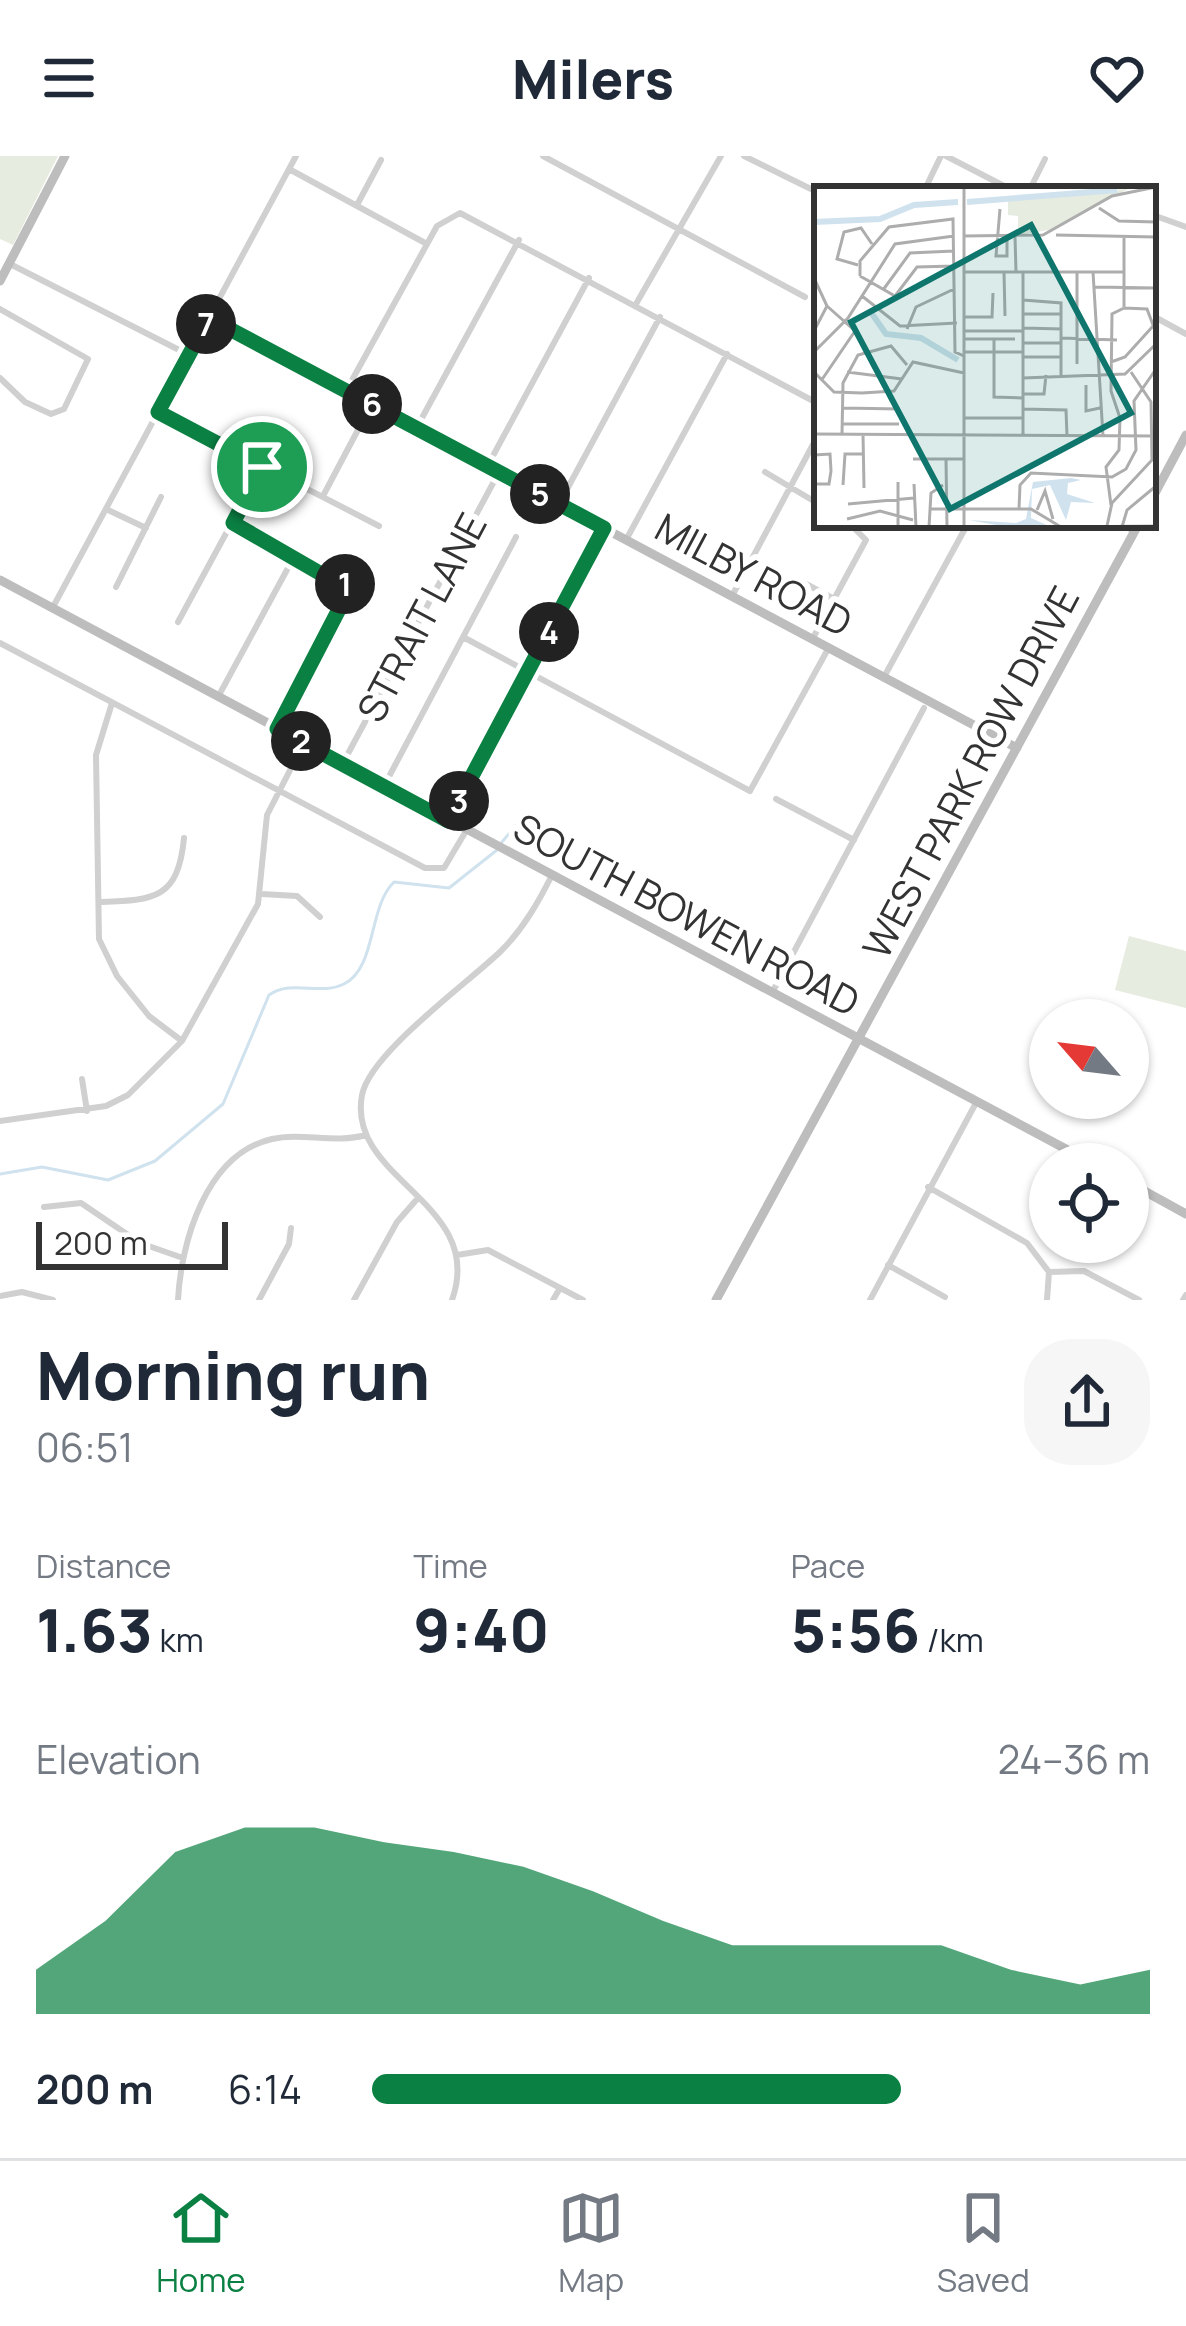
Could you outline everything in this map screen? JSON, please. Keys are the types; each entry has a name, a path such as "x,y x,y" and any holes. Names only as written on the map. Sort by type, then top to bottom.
{"main road":[{"path":"0,280 65,156"},
{"name":"MILBY ROAD","path":"209,318 1017,748"},
{"path":"1156,490 1186,435"},
{"name":"WEST PARK ROW DRIVE","path":"716,1300 1136,528"},
{"name":"SOUTH BOWEN ROAD","path":"0,580 1055,1143"},
{"path":"1149,1194 1186,1214"}],"street":[{"path":"53,607 296,156"},
{"path":"543,156 805,297"},
{"path":"636,304 721,156"},
{"path":"744,156 814,191"},
{"path":"927,186 944,156 1004,186"},
{"path":"1032,186 1045,159"},
{"path":"356,206 381,160"},
{"path":"289,170 427,244"},
{"path":"346,391 437,226 460,213 519,240 814,401"},
{"path":"1156,216 1186,227"},
{"path":"417,428 519,240"},
{"path":"9,264 189,355"},
{"path":"488,466 589,278"},
{"path":"0,309 88,359 64,409 56,413 25,401 0,379"},
{"path":"559,504 660,317"},
{"path":"1156,318 1186,334"},
{"path":"626,540 728,354"},
{"path":"158,412 380,526"},
{"path":"322,496 360,426"},
{"path":"732,596 814,442"},
{"path":"178,622 262,467"},
{"name":"STRAIT LANE","path":"343,763 499,472"},
{"path":"765,472 814,501"},
{"path":"116,586 161,497"},
{"path":"106,509 146,528"},
{"path":"233,523 295,554 349,590 277,729"},
{"path":"448,821 604,528"},
{"path":"813,639 866,540 854,528"},
{"path":"884,677 966,528"},
{"path":"384,787 516,537"},
{"path":"218,697 295,554"},
{"path":"795,578 835,599"},
{"path":"463,637 749,791 829,648"},
{"path":"0,644 436,872 448,863 466,831"},
{"path":"112,703 96,755 105,961 149,1016 182,1041"},
{"path":"773,991 924,708"},
{"path":"0,1121 87,1111 128,1095 182,1041 262,895 265,828 304,743"},
{"path":"776,799 854,840"},
{"path":"99,902 154,898 168,889 178,875 184,838"},
{"path":"452,1300 457,1255 443,1223 366,1135 362,1096 380,1065 503,949 529,918 552,875"},
{"path":"262,895 297,896 320,917"},
{"path":"82,1079 87,1111"},
{"path":"870,1300 977,1101"},
{"path":"178,1300 183,1258 211,1186 247,1150 273,1138 331,1142 366,1135"},
{"path":"928,1187 1027,1243 1049,1272 1047,1300"},
{"path":"354,1300 397,1222 418,1198"},
{"path":"44,1207 68,1200 81,1203 140,1243 183,1258"},
{"path":"259,1300 289,1244 291,1228"},
{"path":"457,1255 488,1250 583,1300"},
{"path":"888,1265 945,1297"},
{"path":"1049,1272 1084,1271 1138,1300"},
{"path":"553,1300 560,1288"},
{"path":"0,1296 22,1292 53,1300"}],"shaded area":[{"path":"0,156 58,156 13,245 0,239"},
{"path":"1129,936 1186,951 1186,1008 1115,990"}],"waterway":[{"path":"502,842 524,816"},
{"path":"0,1174 42,1167 108,1180 155,1161 223,1104 269,995 287,988 325,989 344,984 362,964 380,906 394,882 449,888 497,850"}],"route":[{"path":"209,318 604,528 448,821 277,729 349,590 325,571 233,523 262,467 158,412 209,318"}]}
